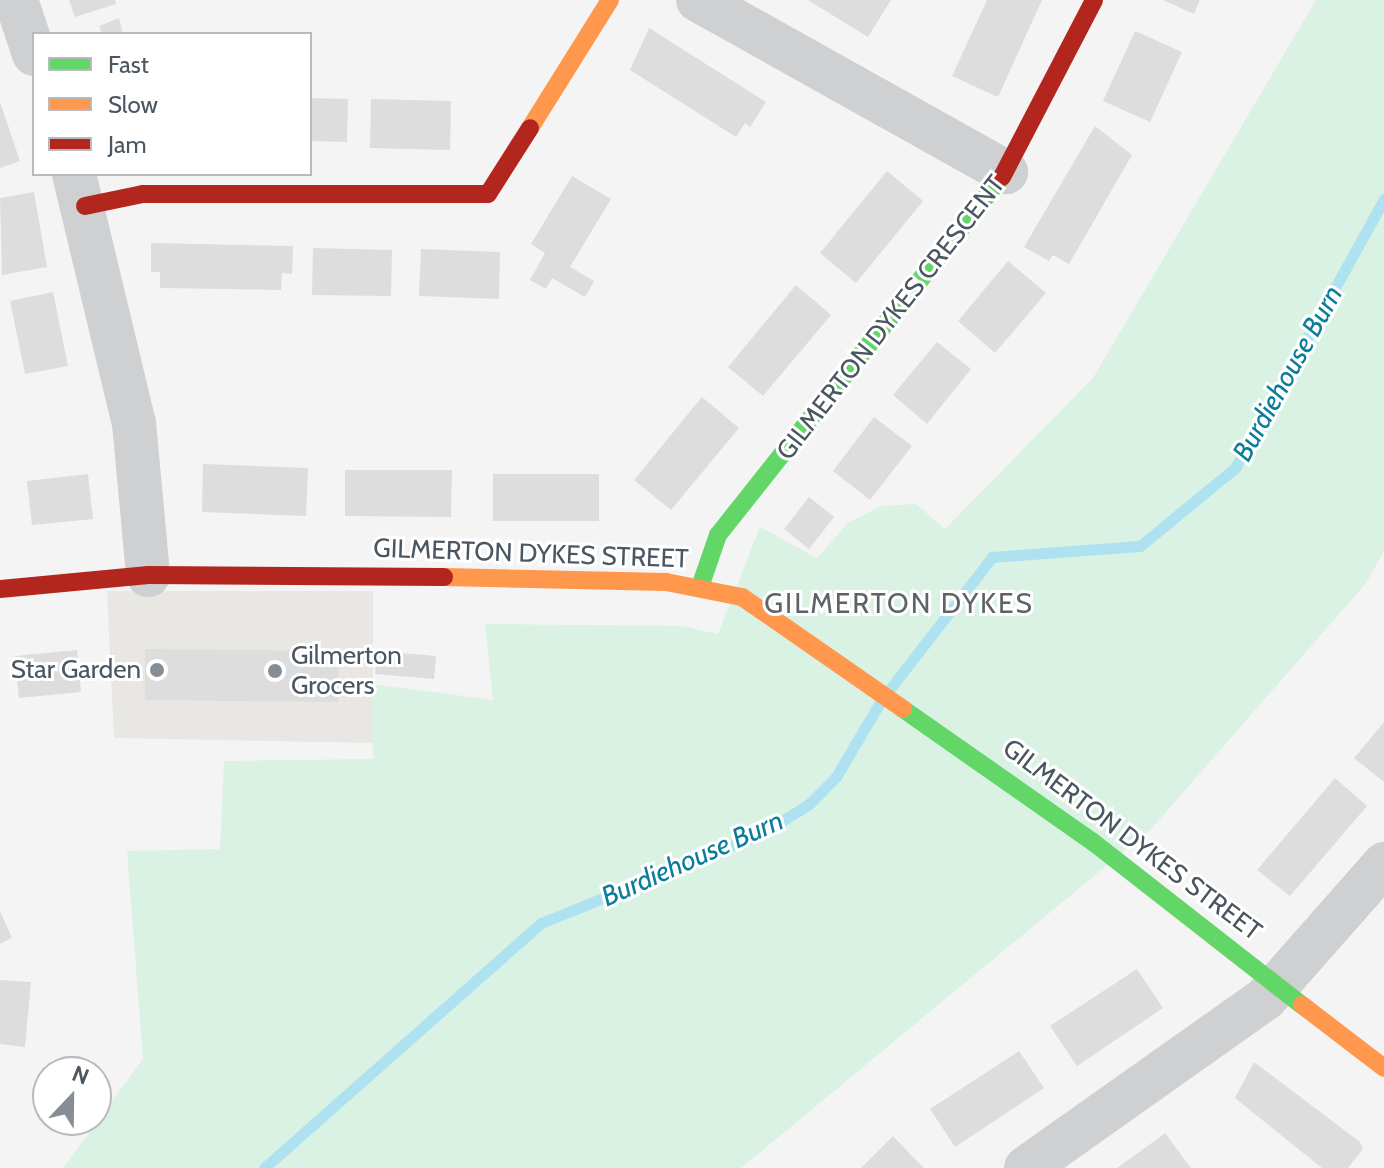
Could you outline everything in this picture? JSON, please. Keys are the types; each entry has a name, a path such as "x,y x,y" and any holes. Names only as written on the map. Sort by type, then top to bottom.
{"main road":[{"path":"80,190 143,194 488,194 610,0"},
{"name":"GILMERTON DYKES CRESCENT","path":"701,584 718,535 1006,172 1094,0"},
{"name":"GILMERTON DYKES STREET","path":"0,589 148,575 701,584 742,597 796,628 961,746 1279,984 1384,1068"}],"street":[{"path":"16,0 32,48"},
{"path":"698,0 1006,172"},
{"path":"80,190 134,423 148,575"},
{"path":"1026,1168 1279,984 1384,864"}],"shaded area":[{"path":"107,591 373,591 373,743 114,738"}],"green space":[{"path":"1316,0 1384,0 1384,551 1366,583 1152,828 741,1168 63,1168 86,1136 112,1136 112,1101 143,1059 127,851 220,849 224,761 373,759 372,684 493,700 485,624 682,626 718,634 760,527 817,558 848,523 881,506 916,504 945,529 1093,378"}],"building":[{"path":"69,0 115,0 116,4 75,17"},
{"path":"808,0 891,0 868,37"},
{"path":"987,0 1042,0 998,97 952,76"},
{"path":"1163,0 1200,0 1194,14"},
{"path":"119,18 122,32 101,32 99,26"},
{"path":"649,28 766,102 750,127 745,123 736,137 630,70"},
{"path":"1135,31 1182,52 1150,122 1103,101"},
{"path":"312,98 348,99 347,142 312,141"},
{"path":"371,99 451,101 450,150 370,148"},
{"path":"0,102 20,161 0,168"},
{"path":"1095,126 1132,155 1069,264 1053,255 1049,261 1024,247"},
{"path":"887,171 923,201 856,283 820,253"},
{"path":"572,176 611,199 570,267 594,281 585,297 552,278 546,289 530,280 545,253 531,244"},
{"path":"34,192 47,267 2,275 0,198"},
{"path":"151,243 293,246 292,274 282,273 281,290 160,288 160,272 151,272"},
{"path":"313,248 392,250 391,296 312,295"},
{"path":"421,249 500,252 499,299 419,296"},
{"path":"1008,261 1046,293 995,353 958,321"},
{"path":"796,285 831,315 763,396 728,367"},
{"path":"53,292 68,366 25,374 10,301"},
{"path":"937,342 971,369 927,424 893,395"},
{"path":"702,397 739,428 671,510 634,480"},
{"path":"874,417 912,446 870,500 833,471"},
{"path":"203,464 308,468 306,516 202,512"},
{"path":"345,470 452,470 451,517 345,516"},
{"path":"88,474 93,519 32,525 27,481"},
{"path":"493,474 599,474 599,521 493,521"},
{"path":"809,497 834,517 809,549 784,529"},
{"path":"145,649 339,651 338,702 145,700"},
{"path":"77,650 81,692 19,698 15,656"},
{"path":"377,651 436,656 434,679 375,674"},
{"path":"1384,722 1384,782 1354,758"},
{"path":"1335,778 1367,806 1290,896 1257,870"},
{"path":"0,911 12,938 0,944"},
{"path":"1137,969 1163,1008 1077,1066 1050,1026"},
{"path":"0,980 31,982 25,1047 0,1044"},
{"path":"1019,1051 1044,1088 955,1147 930,1109"},
{"path":"1254,1062 1360,1142 1363,1149 1348,1168 1322,1168 1235,1098"},
{"path":"1165,1133 1191,1168 1117,1168 1160,1137"},
{"path":"893,1136 924,1168 861,1168"}],"waterway":[{"name":"Burdiehouse Burn","path":"889,690 992,557 1140,546 1235,468 1384,199"},
{"name":"Burdiehouse Burn","path":"264,1168 541,923 761,834 809,804 836,777 879,704"}],"traffic: fast":[{"path":"701,584 718,535 1002,177"},
{"path":"903,709 1093,842 1302,1005"}],"traffic: slow":[{"path":"530,128 610,0"},
{"path":"444,577 666,582 742,597 903,709"},
{"path":"1302,1005 1384,1068"}],"traffic: jam":[{"path":"1002,177 1094,0"},
{"path":"85,206 143,194 488,194 530,128"},
{"path":"0,589 148,575 444,577"}],"place":[{"name":"Star Garden","path":"157,670"},
{"name":"Gilmerton Grocers","path":"275,671"}],"district":[{"name":"GILMERTON DYKES","path":"899,603"}]}
